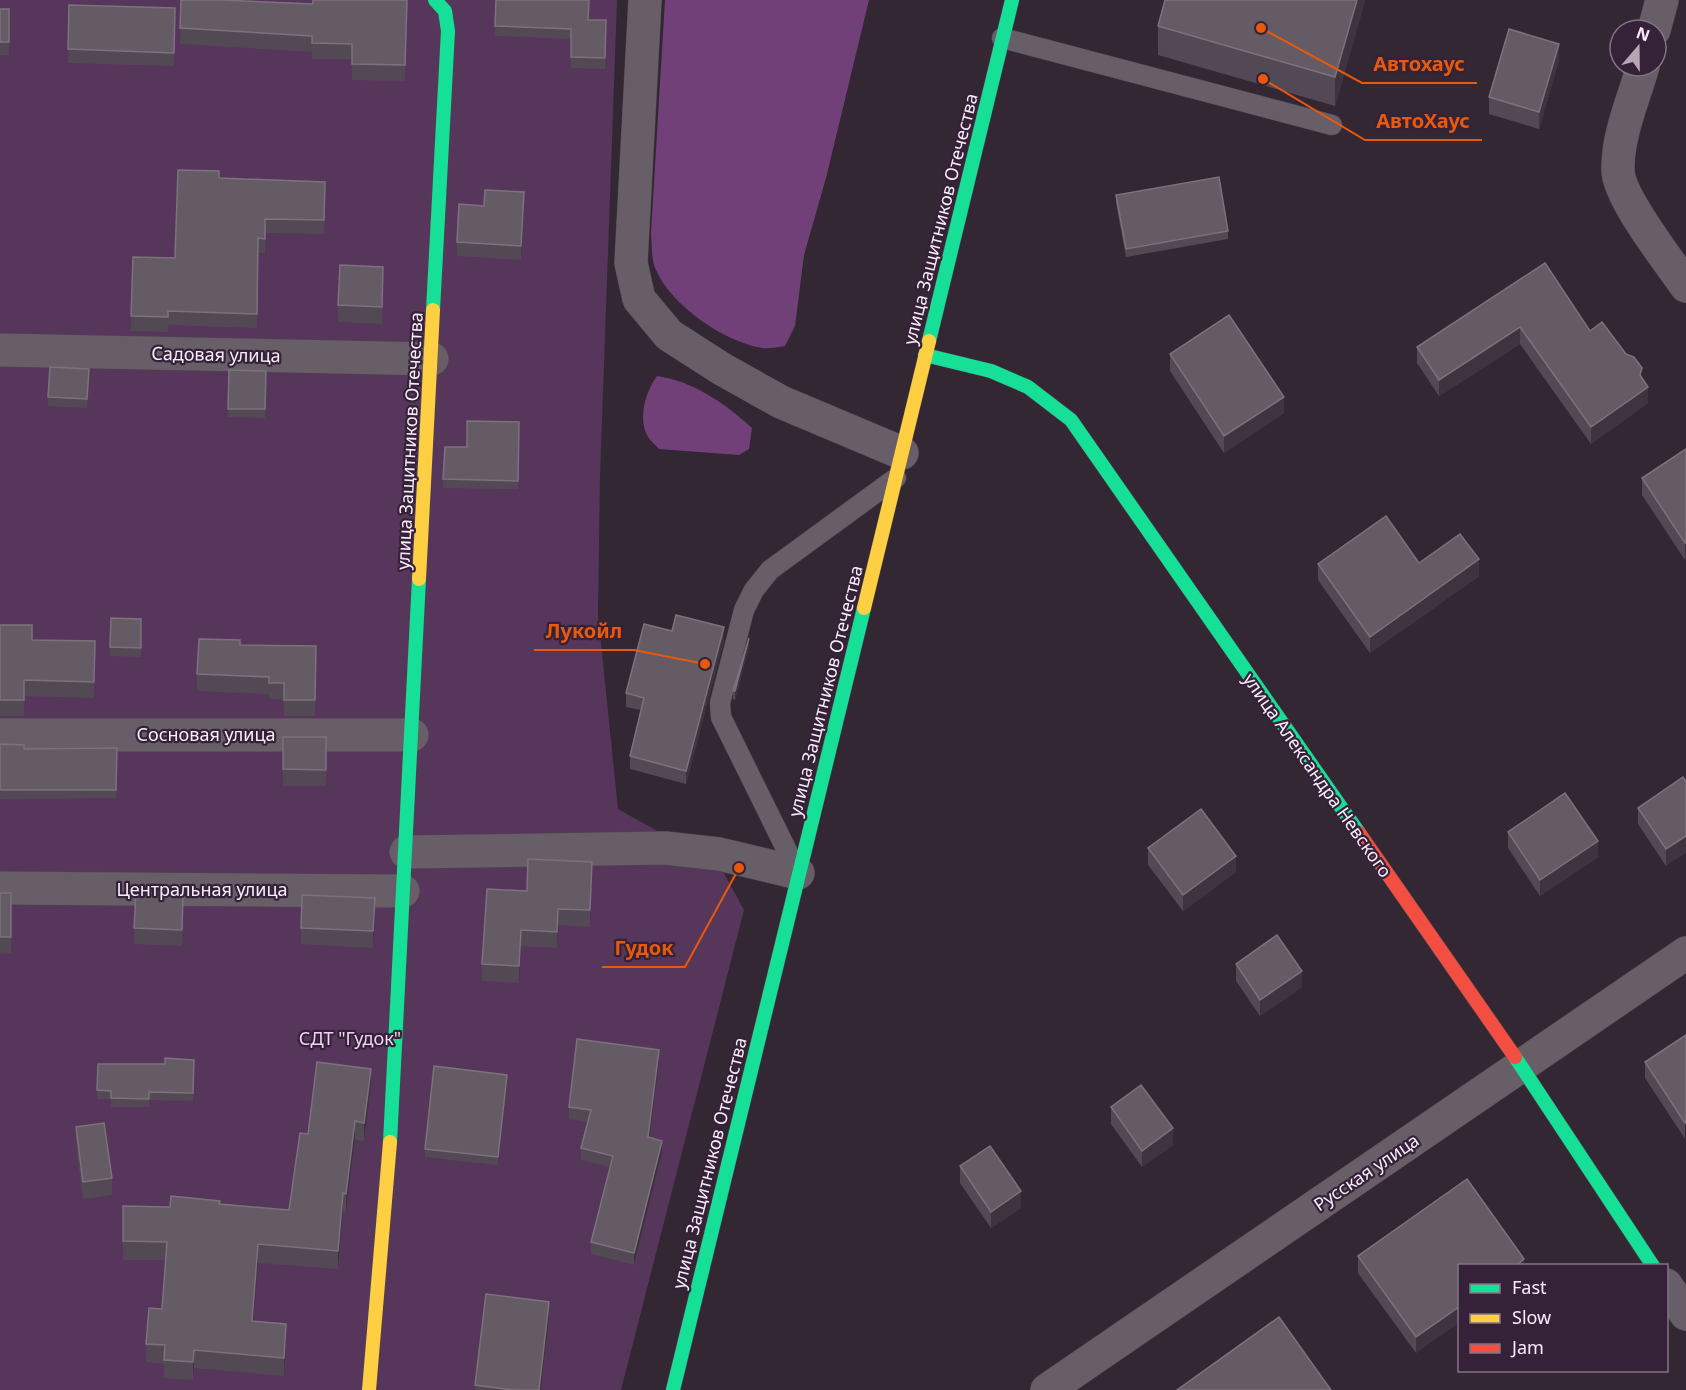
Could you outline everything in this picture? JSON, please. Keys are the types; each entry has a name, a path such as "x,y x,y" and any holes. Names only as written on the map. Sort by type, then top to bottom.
{"street":[{"name":"улица Защитников Отечества","path":"369,1390 388,1177 448,31 445,11 435,0"},
{"path":"645,0 631,263 639,299 669,335 722,369 899,466"},
{"name":"улица Защитников Отечества","path":"673,1390 1012,0"},
{"path":"1657,18 1662,0"},
{"path":"1640,78 1621,144 1617,171 1623,192 1685,281"},
{"name":"Садовая улица","path":"0,350 432,359"},
{"name":"улица Александра Невского","path":"925,355 991,371 1028,387 1071,420 1521,1066 1652,1264"},
{"name":"Сосновая улица","path":"0,735 411,735"},
{"path":"406,852 665,848 719,854 798,873"},
{"name":"Центральная улица","path":"0,888 403,891"},
{"name":"Русская улица","path":"1047,1390 1686,953"},
{"path":"1668,1288 1686,1314"}],"lane":[{"path":"1002,38 1332,125"},
{"path":"798,873 721,717 720,703 744,610 754,590 770,570 899,466"}],"green space":[{"name":"СДТ \"Гудок\"","path":"0,0 617,0 600,476 598,614 618,809 720,866 744,910 621,1390 0,1390"}],"shaded area":[{"path":"665,0 869,0 826,178 804,255 795,326 785,346 762,348 716,330 700,320 674,296 663,283 654,266 651,233"},
{"path":"657,376 696,388 731,410 752,428 749,449 739,455 659,449 648,437 643,420 644,404"}],"building":[{"path":"181,0 313,4 313,0 407,0 405,65 352,64 352,44 312,43 312,36 180,28"},
{"path":"496,0 589,0 588,20 606,20 605,58 571,57 571,29 495,26"},
{"path":"1165,0 1357,0 1335,77 1158,26"},
{"path":"69,5 175,8 174,53 68,49"},
{"path":"0,9 9,9 9,42 0,42"},
{"path":"1509,29 1559,44 1539,112 1489,97"},
{"path":"178,170 219,171 219,178 325,182 324,220 265,219 265,239 258,238 257,314 168,311 168,317 131,316 133,257 175,258"},
{"path":"1219,177 1228,231 1126,249 1116,195"},
{"path":"485,190 524,192 521,246 457,242 459,204 484,206"},
{"path":"1545,263 1590,331 1602,322 1626,354 1634,357 1642,368 1640,375 1648,387 1591,427 1520,327 1439,380 1417,347"},
{"path":"340,265 383,267 382,307 338,305"},
{"path":"1229,315 1284,397 1224,436 1170,354"},
{"path":"50,367 89,369 87,399 48,397"},
{"path":"229,370 266,371 265,409 228,409"},
{"path":"467,421 519,422 518,481 443,479 445,447 467,447"},
{"path":"1686,449 1686,543 1685,543 1642,478"},
{"path":"1386,516 1419,563 1460,534 1479,559 1370,637 1318,564"},
{"path":"676,615 724,627 686,771 630,756 644,698 626,693 644,624 672,631"},
{"path":"111,618 141,619 141,648 110,647"},
{"path":"0,625 32,625 32,640 95,641 94,682 24,680 24,700 0,700"},
{"path":"749,638 735,691 733,691"},
{"path":"199,639 240,640 240,645 316,646 315,700 284,700 284,683 269,683 269,677 197,674"},
{"path":"283,737 326,737 326,770 283,769"},
{"path":"0,744 24,745 24,749 117,748 116,790 0,790"},
{"path":"1683,777 1686,782 1686,836 1666,849 1638,808"},
{"path":"1565,793 1598,841 1540,880 1508,832"},
{"path":"1201,809 1236,856 1183,895 1148,848"},
{"path":"528,859 592,862 590,910 558,909 557,932 521,930 519,966 482,964 487,889 527,891"},
{"path":"136,892 183,894 182,930 134,928"},
{"path":"0,893 11,893 11,937 0,937"},
{"path":"302,895 375,898 373,931 301,928"},
{"path":"1277,935 1302,971 1260,1000 1236,964"},
{"path":"1686,1035 1686,1123 1685,1123 1645,1062"},
{"path":"577,1039 659,1050 648,1137 662,1141 634,1253 591,1242 613,1156 581,1148 591,1110 569,1107"},
{"path":"165,1058 194,1060 193,1093 149,1092 149,1099 111,1098 111,1091 97,1090 98,1064 165,1064"},
{"path":"317,1062 371,1069 364,1123 355,1121 346,1194 343,1193 338,1251 258,1244 252,1321 286,1324 284,1358 194,1350 193,1362 164,1360 165,1345 146,1344 149,1308 162,1309 167,1242 123,1241 123,1206 170,1207 171,1196 220,1201 219,1204 289,1210 300,1133 308,1134"},
{"path":"434,1066 507,1075 498,1157 425,1149"},
{"path":"1141,1085 1173,1128 1142,1151 1111,1107"},
{"path":"104,1123 112,1178 83,1182 76,1127"},
{"path":"990,1146 1021,1191 991,1212 960,1166"},
{"path":"1467,1179 1524,1259 1518,1264 1458,1264 1458,1307 1416,1337 1358,1256"},
{"path":"486,1294 549,1302 539,1390 513,1390 475,1385"},
{"path":"1279,1317 1331,1390 1177,1390"}],"traffic: fast":[{"path":"433,310 448,31 445,11 435,0"},
{"path":"929,341 1012,0"},
{"path":"925,355 991,371 1028,387 1071,420 1359,833"},
{"path":"390,1142 419,579"},
{"path":"673,1390 864,608"},
{"path":"1515,1057 1652,1264"}],"traffic: slow":[{"path":"419,579 433,310"},
{"path":"864,608 929,341"},
{"path":"369,1390 390,1142"}],"traffic: jam":[{"path":"1359,833 1515,1057"}],"place":[{"name":"Автохаус","path":"1261,28"},
{"name":"АвтоХаус","path":"1263,79"},
{"name":"Лукойл","path":"705,664"},
{"name":"Гудок","path":"739,868"}]}
